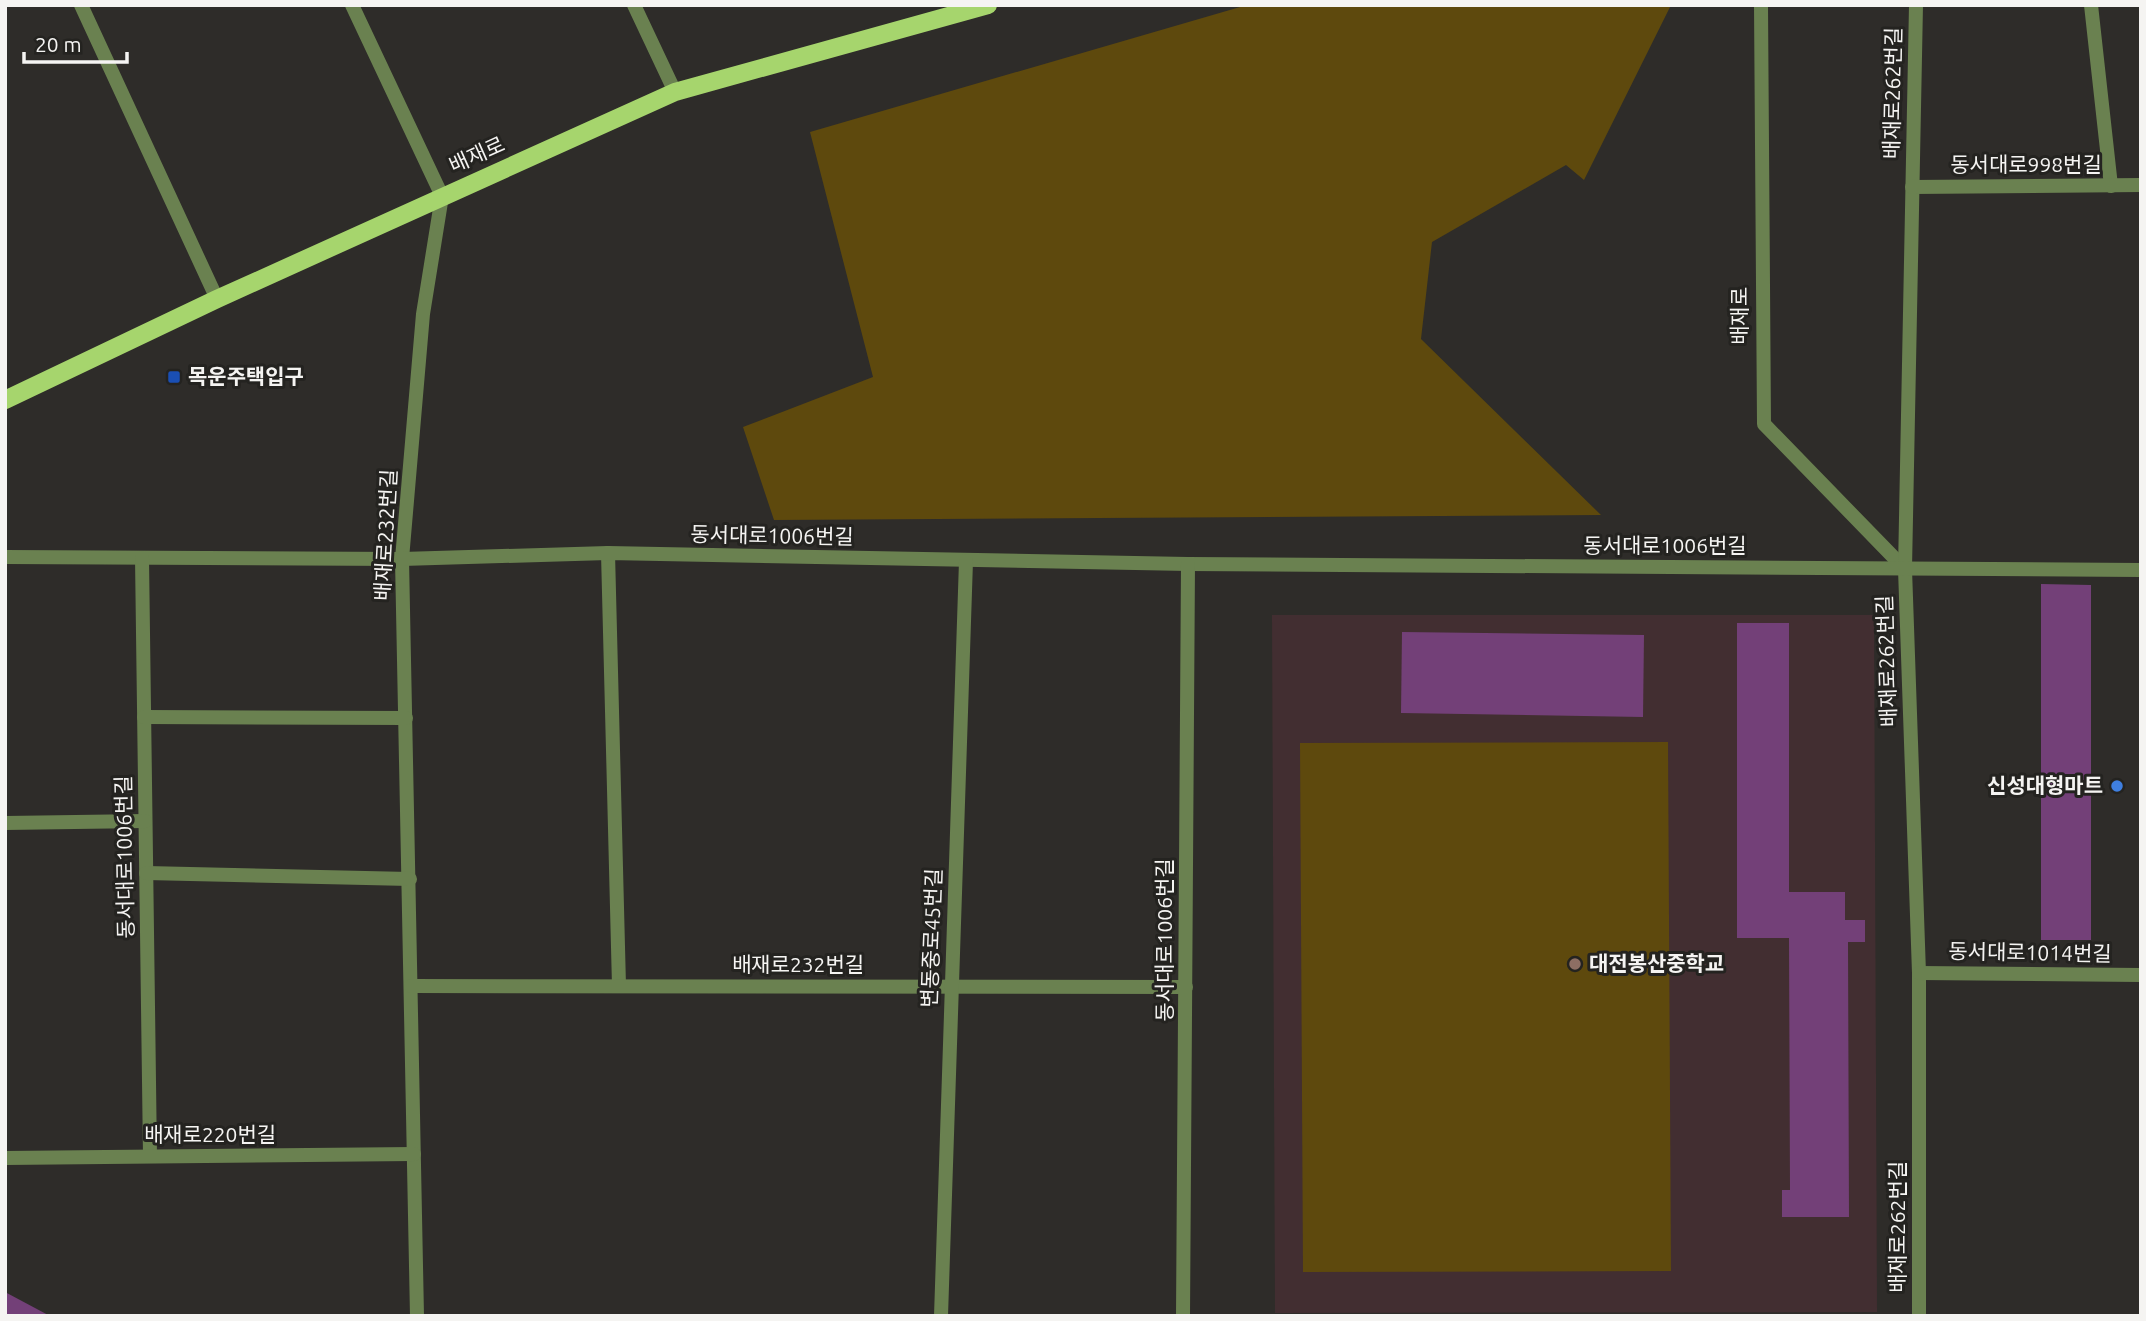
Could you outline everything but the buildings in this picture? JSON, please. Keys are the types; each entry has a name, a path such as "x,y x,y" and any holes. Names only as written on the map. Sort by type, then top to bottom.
{"main road":[{"name":"배재로","path":"5,400 217,299 675,92 988,5"}],"street":[{"path":"81,5 217,299"},
{"path":"352,5 442,196"},
{"path":"634,5 675,92"},
{"name":"배재로","path":"1761,5 1764,424 1905,569"},
{"name":"배재로262번길","path":"1916,5 1905,569 1919,973 1919,1316"},
{"path":"2091,5 2111,186"},
{"name":"동서대로998번길","path":"1912,187 2141,185"},
{"name":"배재로232번길","path":"416,1316 410,878 402,559 423,314 442,196"},
{"path":"608,553 619,986"},
{"name":"동서대로1006번길","path":"5,557 402,559 608,553 966,562 2141,570"},
{"name":"동서대로1006번길","path":"142,558 150,1156"},
{"name":"변동중로45번길","path":"941,1316 966,562"},
{"name":"동서대로1006번길","path":"1184,1316 1188,564"},
{"path":"144,717 406,718"},
{"path":"5,823 145,821"},
{"path":"146,873 410,878"},
{"name":"동서대로1014번길","path":"1919,973 2141,975"},
{"name":"배재로232번길","path":"411,986 1186,987"},
{"name":"배재로220번길","path":"5,1158 414,1154"}],"shaded area":[{"path":"1247,5 1671,5 1584,180 1566,165 1432,242 1421,339 1601,515 774,520 743,427 873,377 810,132"},
{"name":"대전봉산중학교","path":"1272,615 1874,615 1877,1312 1275,1313"},
{"path":"1668,742 1671,1271 1303,1272 1300,743"}],"place":[{"name":"목운주택입구","path":"174,377"},
{"name":"신성대형마트","path":"2117,786"},
{"name":"대전봉산중학교","path":"1575,964"}]}
